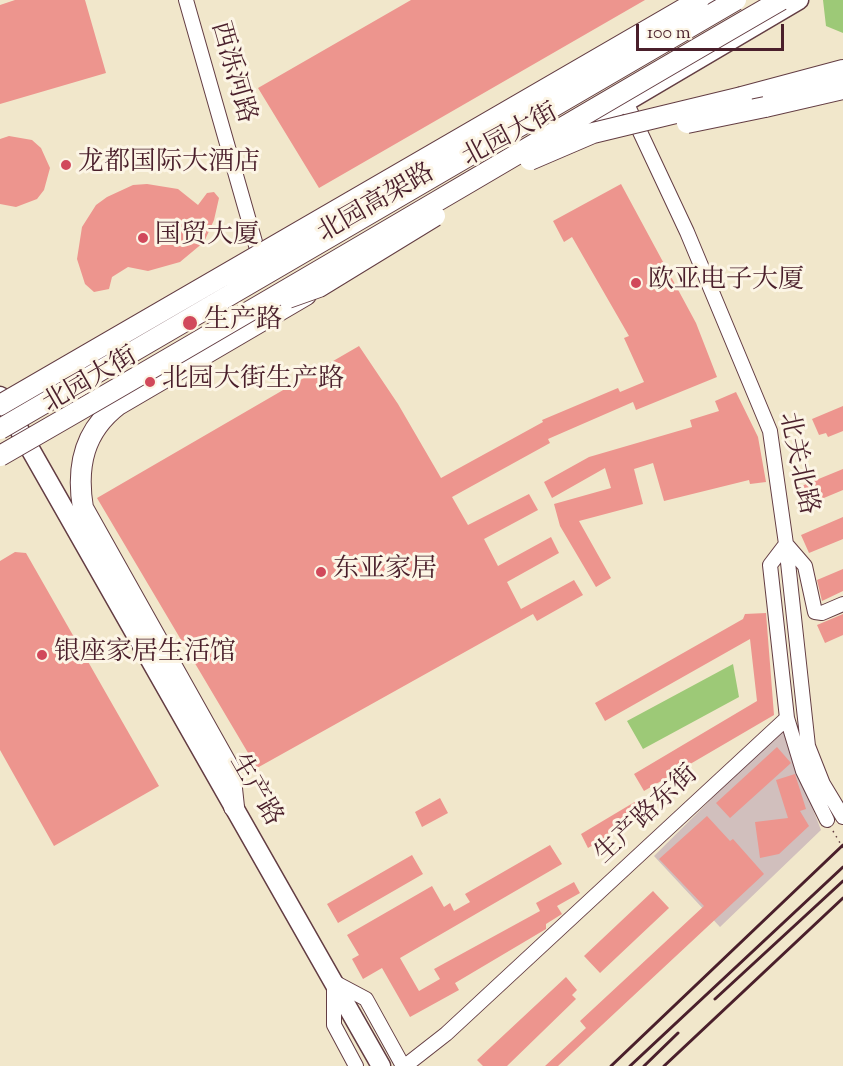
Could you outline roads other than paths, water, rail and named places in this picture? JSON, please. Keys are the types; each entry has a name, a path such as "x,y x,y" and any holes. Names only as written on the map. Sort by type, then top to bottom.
{"highway":[{"path":"2,406 699,0"},
{"name":"北园高架路","path":"0,429 736,0"},
{"name":"北园高架路","path":"0,456 213,334 781,0"},
{"path":"234,807 230,770 83,508 80,484 83,454 98,424 118,405 377,254 533,159 593,133 843,70"},
{"path":"533,159 592,142 843,89"},
{"path":"352,201 439,174"},
{"path":"377,254 442,198"},
{"path":"192,318 274,246"},
{"path":"213,334 286,298 319,287"}],"main road":[{"name":"北园大街","path":"2,406 143,333 716,0"},
{"name":"北园大街","path":"0,465 456,196 626,102 799,0"},
{"name":"生产路","path":"2,406 30,447 381,1066"}],"street":[{"name":"西泺河路","path":"186,0 261,263"},
{"name":"北关北路","path":"626,102 687,232 770,431 786,544 808,746 823,784 843,818"},
{"path":"827,820 803,771 787,718 770,565 786,544 805,566 815,612 822,613 843,604"},
{"name":"生产路东街","path":"404,1066 446,1034 787,718"},
{"path":"356,1066 334,1025 334,982 366,999 404,1066"}],"railway":[{"path":"611,1066 843,845"},
{"path":"630,1066 843,867"},
{"path":"715,999 843,881"},
{"path":"664,1066 843,898"},
{"path":"644,1066 678,1033"}],"place":[{"name":"龙都国际大酒店","path":"66,165"},
{"name":"国贸大厦","path":"143,238"},
{"name":"欧亚电子大厦","path":"636,283"},
{"name":"生产路","path":"190,323"},
{"name":"北园大街生产路","path":"150,382"},
{"name":"东亚家居","path":"321,572"},
{"name":"银座家居生活馆","path":"42,655"}]}
